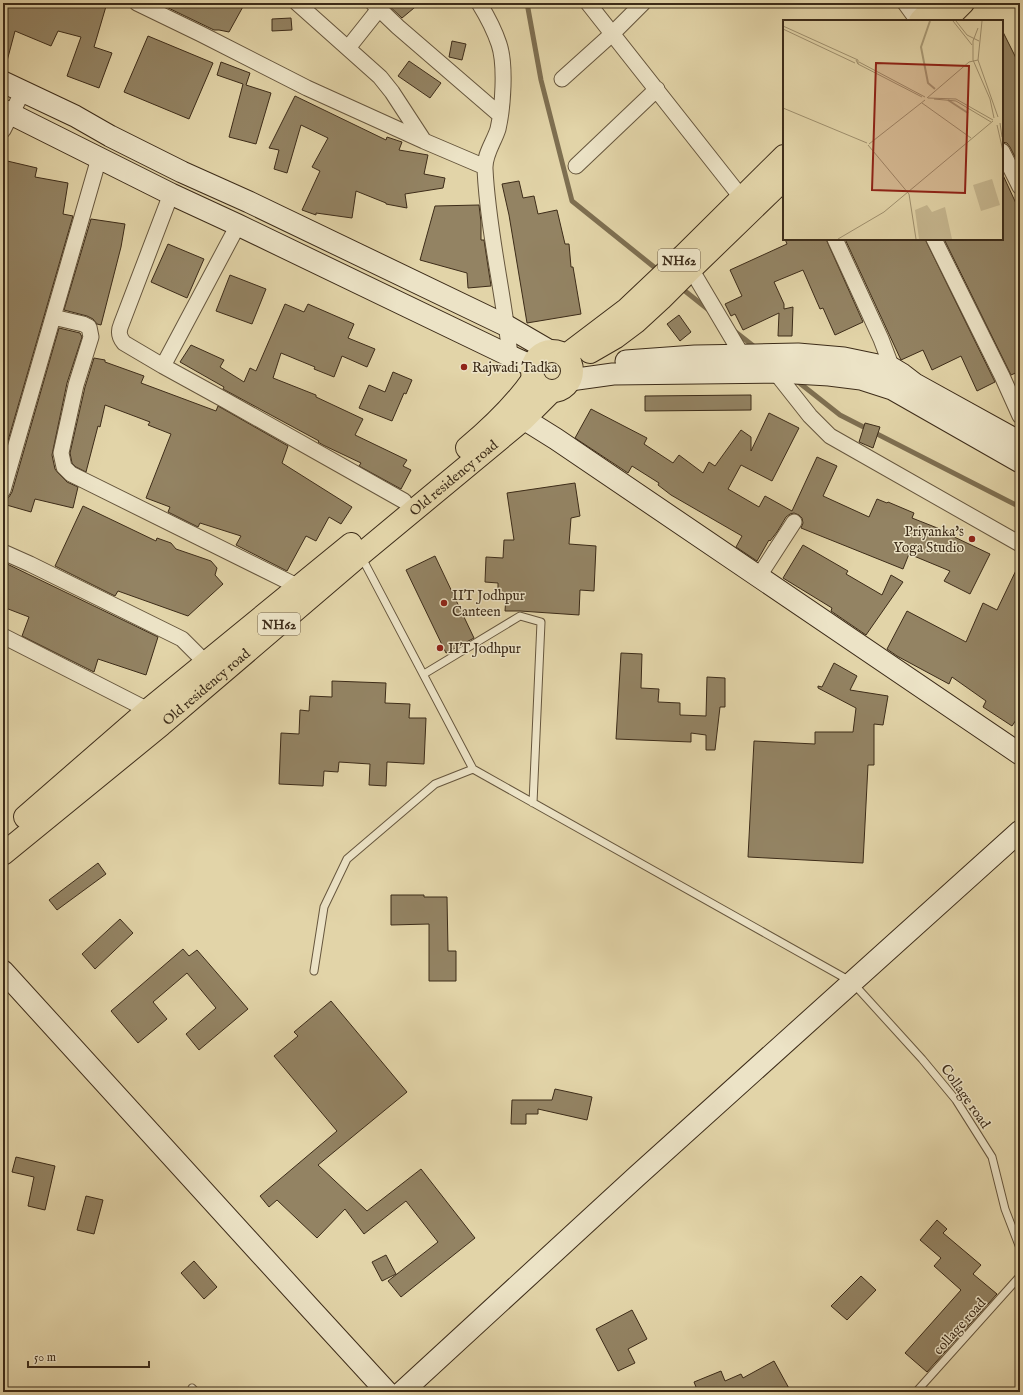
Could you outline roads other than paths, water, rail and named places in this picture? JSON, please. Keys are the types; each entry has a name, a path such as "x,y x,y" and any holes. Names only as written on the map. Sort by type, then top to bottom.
{"highway":[{"path":"920,20 938,3"},
{"path":"946,20 964,3"},
{"name":"NH62","path":"563,368 683,256 783,157"},
{"name":"NH62","path":"563,368 610,341 636,322 783,181"},
{"name":"NH62","path":"533,372 536,358 542,353 563,368"},
{"path":"533,372 538,385 544,389 563,368"},
{"name":"Old residency road","path":"3,854 161,725 360,555 524,419 563,368"},
{"name":"Old residency road","path":"3,836 148,710 404,501 498,421 522,396 533,372"}],"street":[{"path":"137,3 307,88 424,141 485,162"},
{"path":"297,3 350,44 392,92 424,141"},
{"path":"479,3 491,23 500,46 503,103 499,122 485,162 494,242 510,356"},
{"path":"588,3 741,197"},
{"path":"562,79 612,34 643,3"},
{"path":"905,3 918,20"},
{"path":"350,44 375,8 499,122"},
{"path":"3,82 75,116 110,136 182,172 249,202 507,326 563,368 613,374 770,364 798,354 844,358 892,368 915,384 1020,442"},
{"path":"576,166 656,90"},
{"path":"22,91 6,118 99,158 510,356 533,372"},
{"path":"1003,153 1020,187"},
{"path":"3,490 99,158"},
{"path":"171,194 119,331 120,338 124,343 163,366 404,501"},
{"path":"163,366 238,225"},
{"path":"836,240 881,339 892,368"},
{"path":"934,240 1002,376 1020,416"},
{"path":"691,269 770,364 810,416 830,436 1020,544"},
{"path":"53,317 89,326 91,331 91,337 76,386 62,453 64,467 71,474 299,587"},
{"path":"563,368 604,362 696,356 770,364 829,375 861,379 892,389 1020,462"},
{"path":"524,419 556,439 1020,754"},
{"path":"758,576 794,522"},
{"path":"3,552 182,639 206,663"},
{"path":"3,636 148,710"},
{"path":"402,1392 643,1170 1020,831"},
{"path":"3,972 387,1392"}],"lane":[{"path":"314,971 324,907 347,859 435,784 473,770 424,674 360,555"},
{"path":"424,674 520,616 541,622 533,803"},
{"name":"Collage road","path":"473,770 852,982 922,1059 956,1100 992,1158 1005,1209 1020,1248"},
{"name":"collage road","path":"916,1392 1020,1276"}],"waterway":[{"path":"527,3 541,80 572,201 659,271"},
{"path":"680,287 710,311"},
{"path":"733,330 756,348"},
{"path":"797,381 840,415 1020,507"}],"place":[{"name":"Rajwadi Tadka","path":"464,367"},
{"name":"Priyanka's Yoga Studio","path":"972,539"},
{"name":"IIT Jodhpur Canteen","path":"444,603"},
{"name":"IIT Jodhpur","path":"440,648"}]}
